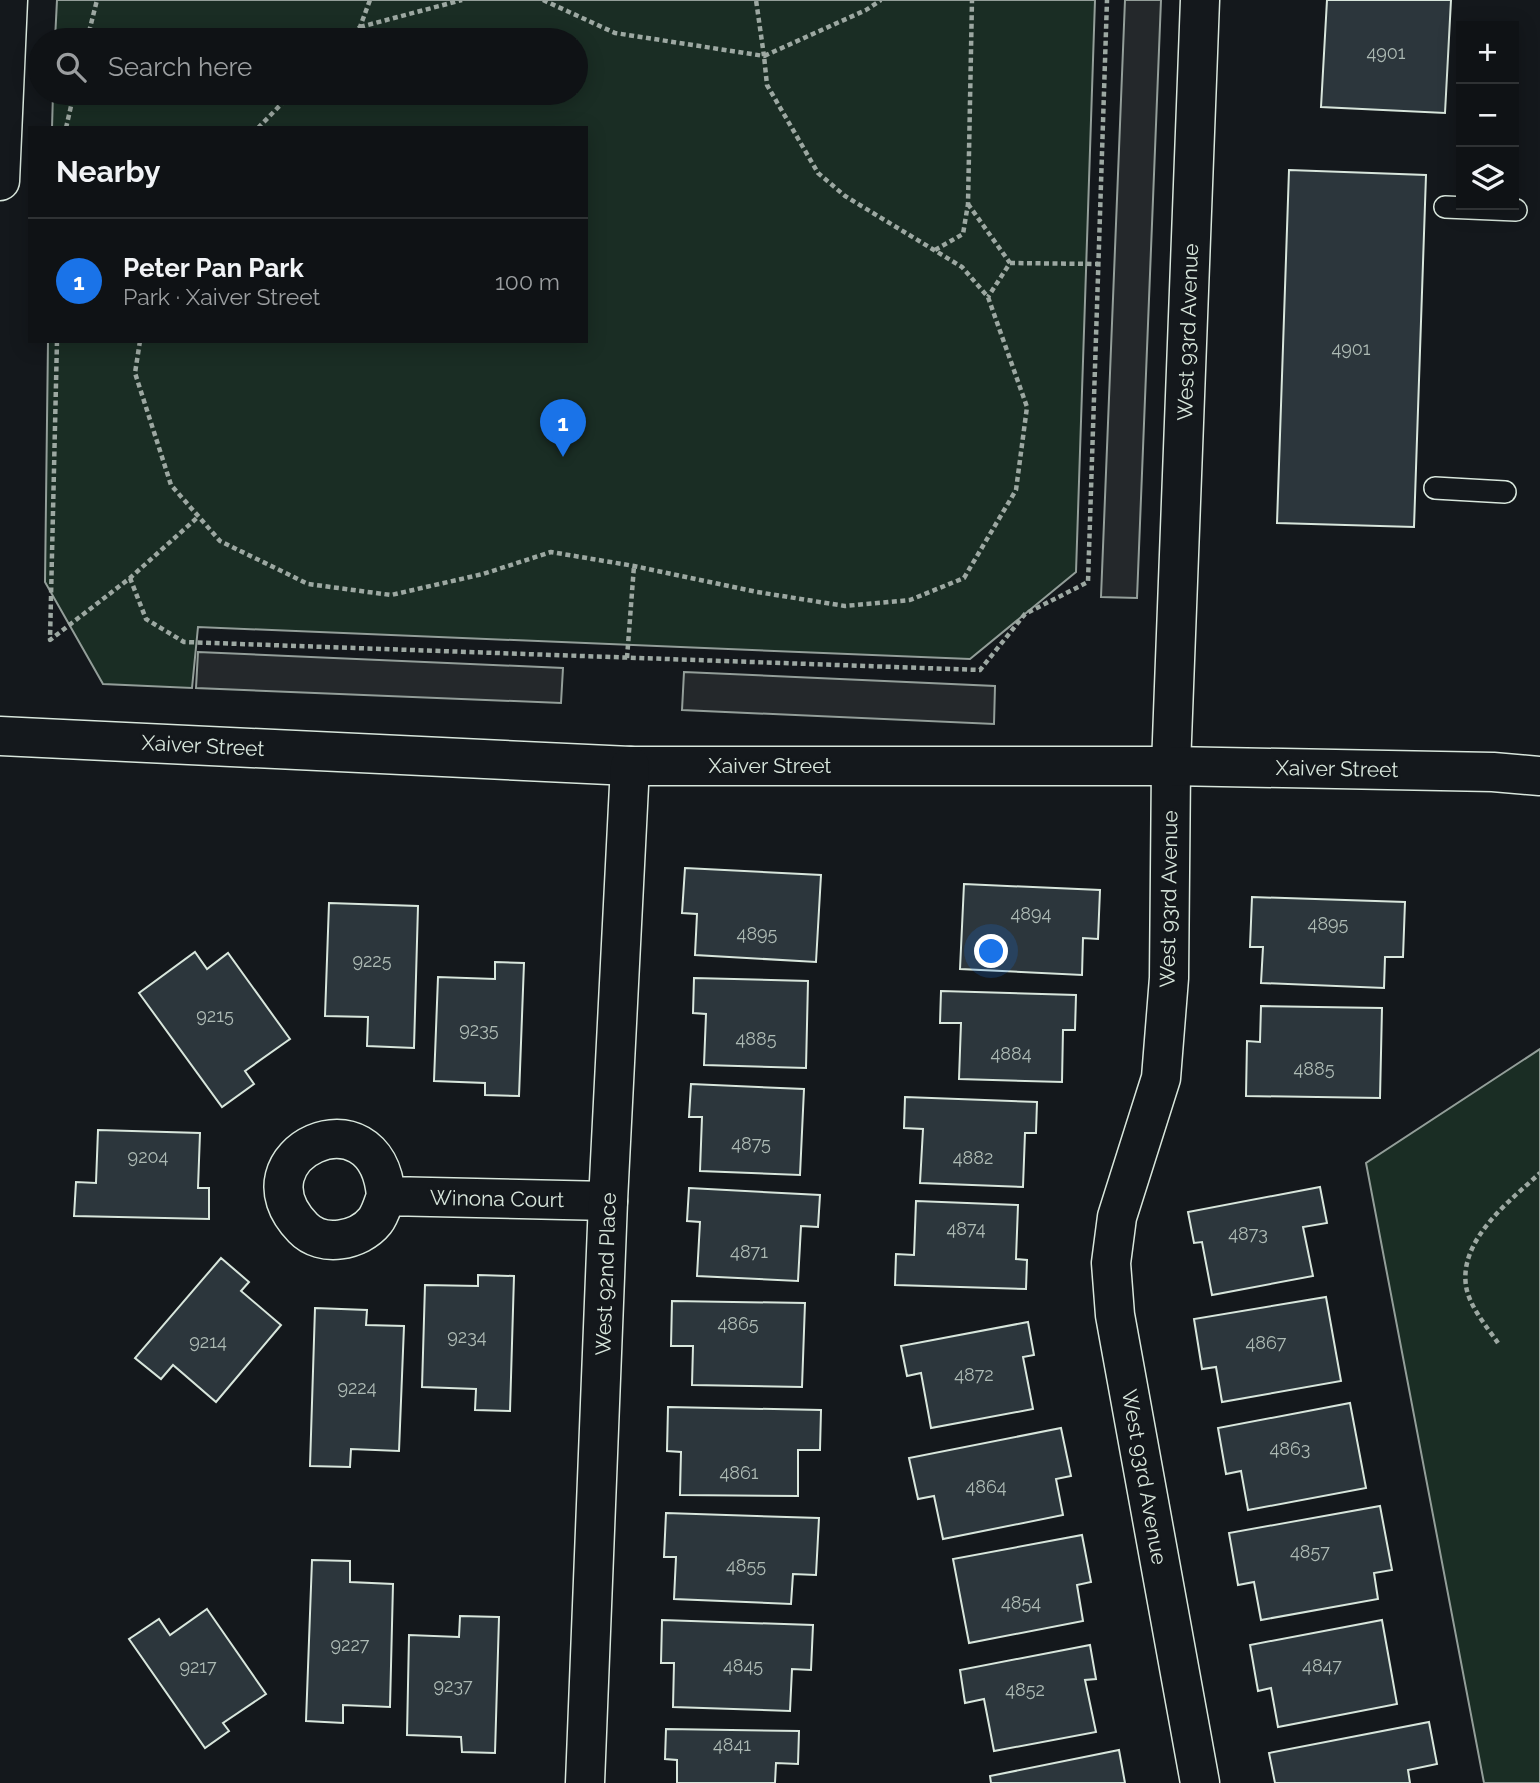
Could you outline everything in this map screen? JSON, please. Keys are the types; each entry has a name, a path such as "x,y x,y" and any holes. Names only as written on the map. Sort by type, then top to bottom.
{"street":[{"path":"0,181 8,0"},
{"name":"West 93rd Avenue","path":"1200,0 1171,766 1169,978 1161,1078 1117,1217 1111,1263 1115,1315 1200,1783"},
{"name":"Xaiver Street","path":"0,736 630,766 1171,766 1493,772 1540,776"},
{"name":"West 92nd Place","path":"585,1783 608,1201 630,766"},
{"name":"Winona Court","path":"386,1196 608,1201"}],"lane":[{"path":"1445,207 1456,207"},
{"path":"1435,488 1505,492"}],"path":[{"path":"90,28 97,0"},
{"path":"360,27 370,0"},
{"path":"360,27 462,0"},
{"path":"543,0 615,33 764,56 866,10 881,0"},
{"path":"140,343 135,373 171,485 220,541 308,584 391,595 483,574 551,552 757,592 845,606 910,600 964,578 1016,490 1027,407 988,297 961,267 845,196 818,173 768,85 756,0"},
{"path":"935,250 963,234 968,204 972,0"},
{"path":"130,578 145,619 184,642 980,670 1025,614 1088,582 1107,0"},
{"path":"66,126 71,105"},
{"path":"260,126 280,105"},
{"path":"968,204 1010,263"},
{"path":"1010,263 1098,264"},
{"path":"988,297 1010,263"},
{"path":"57,343 50,640 130,578 199,516"},
{"path":"627,658 634,566"},
{"path":"1498,1343 1466,1288 1467,1264 1478,1239 1500,1211 1540,1173"}],"green space":[{"path":"57,0 1095,0 1076,572 970,659 198,627 192,688 103,684 45,582 48,343 588,343 588,126 52,126 53,105 588,105 588,28 56,28"},
{"path":"1540,1049 1540,1783 1484,1783 1366,1163"}],"shaded area":[{"path":"1125,0 1161,0 1137,598 1101,597"},
{"path":"198,652 563,668 561,703 196,688"},
{"path":"684,672 995,686 994,724 682,710"}],"building":[{"path":"1327,0 1451,0 1445,113 1321,107"},
{"path":"1289,170 1426,175 1414,527 1277,523"},
{"path":"685,868 821,875 816,962 695,955 697,914 682,913"},
{"path":"964,884 1100,890 1098,939 1083,938 1082,975 960,969"},
{"path":"1252,897 1405,902 1403,957 1385,957 1384,988 1261,983 1263,947 1250,947"},
{"path":"329,903 418,906 414,1048 367,1046 368,1017 325,1016"},
{"path":"195,952 207,969 228,953 290,1039 245,1071 254,1084 222,1107 139,993"},
{"path":"495,962 524,963 519,1096 485,1095 485,1083 434,1081 438,977 495,979"},
{"path":"694,978 808,981 806,1068 704,1065 706,1014 693,1013"},
{"path":"941,991 1076,995 1075,1030 1063,1030 1062,1082 959,1079 961,1023 940,1023"},
{"path":"1261,1006 1382,1008 1380,1098 1246,1096 1247,1041 1260,1042"},
{"path":"691,1084 804,1089 800,1175 700,1171 702,1117 689,1117"},
{"path":"905,1097 1037,1102 1036,1133 1025,1133 1023,1187 920,1183 923,1129 904,1128"},
{"path":"98,1130 200,1133 198,1188 209,1188 209,1219 74,1216 76,1182 96,1183"},
{"path":"1320,1187 1327,1223 1303,1227 1313,1276 1212,1295 1202,1242 1194,1243 1188,1212"},
{"path":"689,1188 820,1195 818,1227 801,1226 798,1281 697,1276 700,1222 687,1221"},
{"path":"916,1201 1018,1205 1016,1259 1027,1260 1026,1289 895,1285 896,1254 914,1255"},
{"path":"221,1258 249,1282 241,1291 281,1325 216,1402 173,1365 161,1379 135,1358"},
{"path":"478,1275 514,1276 510,1411 475,1410 476,1389 422,1387 425,1285 478,1286"},
{"path":"1326,1297 1341,1381 1222,1402 1216,1367 1202,1369 1194,1319"},
{"path":"672,1301 805,1303 802,1387 692,1385 693,1346 671,1346"},
{"path":"315,1308 367,1310 366,1325 404,1326 399,1451 351,1449 350,1467 310,1466"},
{"path":"1028,1322 1034,1355 1023,1357 1033,1409 931,1428 921,1373 907,1376 901,1346"},
{"path":"1350,1403 1366,1488 1248,1510 1241,1471 1226,1474 1218,1428"},
{"path":"668,1407 821,1410 820,1450 798,1450 798,1496 680,1495 681,1452 667,1451"},
{"path":"1061,1428 1071,1476 1056,1479 1063,1515 943,1539 934,1496 918,1499 909,1458"},
{"path":"1380,1506 1392,1570 1374,1573 1378,1599 1261,1620 1254,1582 1238,1585 1229,1533"},
{"path":"666,1513 819,1518 816,1575 793,1574 791,1604 674,1599 676,1557 664,1557"},
{"path":"1082,1535 1091,1582 1077,1585 1083,1621 969,1643 953,1559"},
{"path":"312,1560 350,1561 350,1582 393,1584 390,1707 343,1705 343,1723 306,1721"},
{"path":"207,1609 266,1694 223,1723 229,1731 205,1748 129,1639 159,1619 170,1635"},
{"path":"460,1616 499,1617 495,1753 462,1752 461,1737 407,1735 409,1635 459,1637"},
{"path":"662,1620 813,1625 811,1670 792,1669 790,1711 673,1707 674,1663 661,1663"},
{"path":"1382,1620 1397,1704 1278,1727 1271,1688 1258,1691 1250,1645"},
{"path":"1090,1645 1096,1679 1085,1680 1096,1732 994,1751 984,1699 965,1703 960,1670"},
{"path":"1429,1722 1437,1764 1408,1770 1410,1783 1275,1783 1269,1753"},
{"path":"666,1729 799,1731 798,1764 776,1763 775,1783 677,1783 677,1760 665,1759"},
{"path":"1119,1750 1125,1783 991,1783 990,1776"}],"place":[{"name":"Peter Pan Park","path":"563,457"}]}
